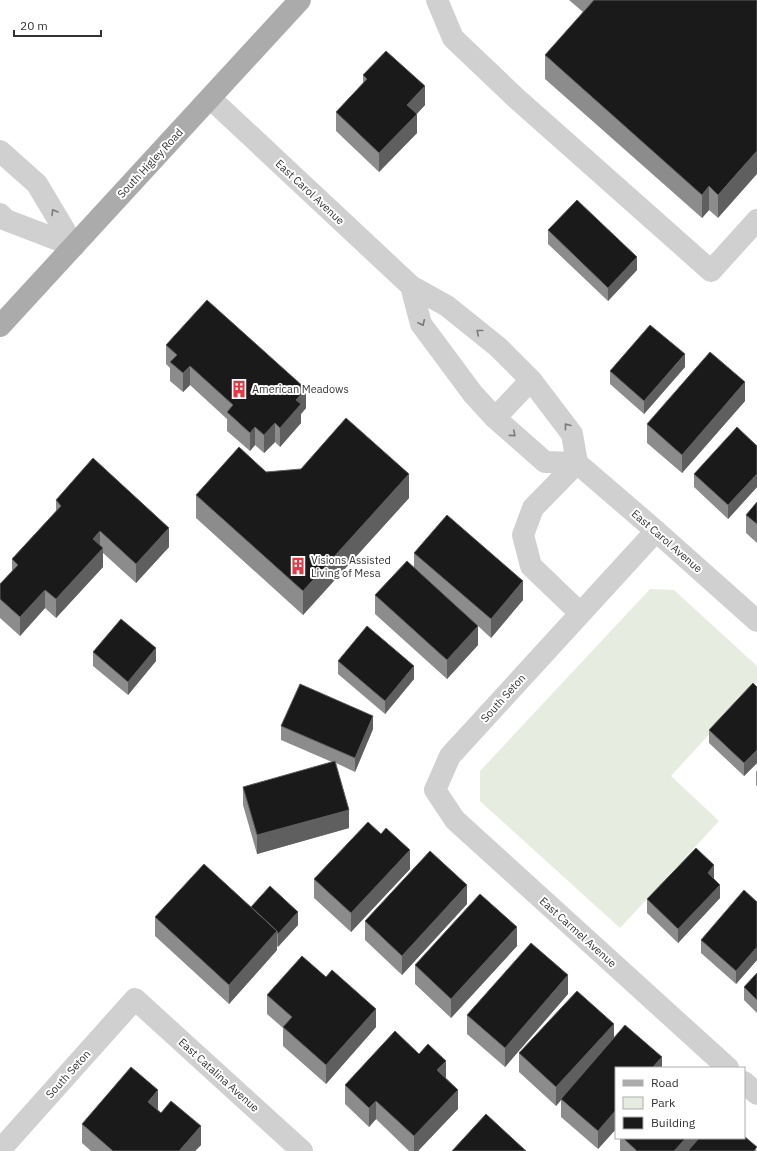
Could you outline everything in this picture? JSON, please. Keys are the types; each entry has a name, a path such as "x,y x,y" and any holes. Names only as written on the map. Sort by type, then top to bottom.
{"main road":[{"name":"South Higley Road","path":"0,326 300,0"}],"street":[{"path":"438,0 454,38 516,98 711,271 757,220"},
{"name":"East Carol Avenue","path":"210,98 411,286 447,306 498,348 531,380 572,434 577,463 757,621"},
{"path":"0,151 37,184 74,246"},
{"path":"0,214 6,220 74,246"},
{"path":"411,286 421,324 473,394 495,418 544,462 577,463"},
{"path":"495,418 531,380"},
{"path":"577,463 533,508 523,535 531,566 580,613"},
{"name":"South Seton","path":"434,790 450,756 656,531"},
{"name":"East Carmel Avenue","path":"434,790 455,820 727,1067"},
{"name":"South Seton","path":"0,1150 135,999"},
{"name":"East Catalina Avenue","path":"135,999 302,1151"},
{"path":"745,1083 757,1094"}],"green space":[{"path":"650,589 674,590 757,666 757,682 671,776 719,821 620,928 480,801 480,771"}],"building":[{"path":"594,0 757,0 757,151 718,195 709,186 702,195 545,55"},
{"path":"386,51 425,86 407,105 417,114 379,153 336,112 367,79 363,75"},
{"path":"577,200 637,257 608,288 548,230"},
{"name":"American Meadows","path":"207,300 306,389 296,400 301,404 280,428 275,423 264,435 255,427 250,433 227,412 233,405 190,366 183,373 170,362 177,355 166,345"},
{"path":"650,325 685,354 644,401 610,371"},
{"path":"710,352 745,382 682,455 647,424"},
{"name":"Visions Assisted Living of Mesa","path":"346,418 409,474 303,591 196,495 239,447 266,472 301,469"},
{"path":"737,427 757,446 757,474 728,505 694,474"},
{"path":"93,458 169,528 136,564 100,531 93,539 103,548 56,599 45,590 20,617 0,599 0,584 18,565 12,559 61,506 56,500"},
{"path":"757,502 757,524 746,515"},
{"path":"447,515 523,581 491,619 414,553"},
{"path":"407,561 478,626 447,660 375,595"},
{"path":"121,619 156,648 128,682 93,652"},
{"path":"367,626 414,666 385,701 338,661"},
{"path":"753,683 757,687 757,750 744,763 709,730"},
{"path":"300,684 373,716 355,758 281,726"},
{"path":"335,761 349,810 257,835 243,787"},
{"path":"368,822 381,834 386,828 410,850 351,913 314,879"},
{"path":"696,848 714,865 708,873 720,885 678,929 647,899"},
{"path":"430,851 467,885 402,956 365,921"},
{"path":"204,864 277,931 229,985 155,917"},
{"path":"270,886 298,912 278,934 277,931 251,907"},
{"path":"744,890 757,902 757,947 736,971 701,940"},
{"path":"480,894 517,927 451,999 415,965"},
{"path":"531,943 568,975 505,1048 467,1015"},
{"path":"302,956 326,977 332,970 376,1009 326,1065 283,1027 292,1017 267,995"},
{"path":"757,973 757,1000 744,987"},
{"path":"577,991 614,1024 556,1087 519,1053"},
{"path":"625,1025 662,1057 653,1067 615,1067 615,1111 598,1131 561,1099"},
{"path":"395,1031 419,1054 428,1044 446,1061 437,1070 458,1090 414,1136 376,1101 369,1108 345,1085"},
{"path":"131,1067 158,1090 148,1102 161,1113 171,1101 201,1126 179,1151 113,1151 82,1124"},
{"path":"486,1114 526,1151 452,1151"},
{"path":"745,1137 757,1147 754,1151 688,1151 698,1139 745,1139"},
{"path":"624,1139 685,1139 674,1151 637,1151"}],"place":[{"name":"American Meadows","path":"239,389"},
{"name":"Visions Assisted Living of Mesa","path":"298,566"}]}
